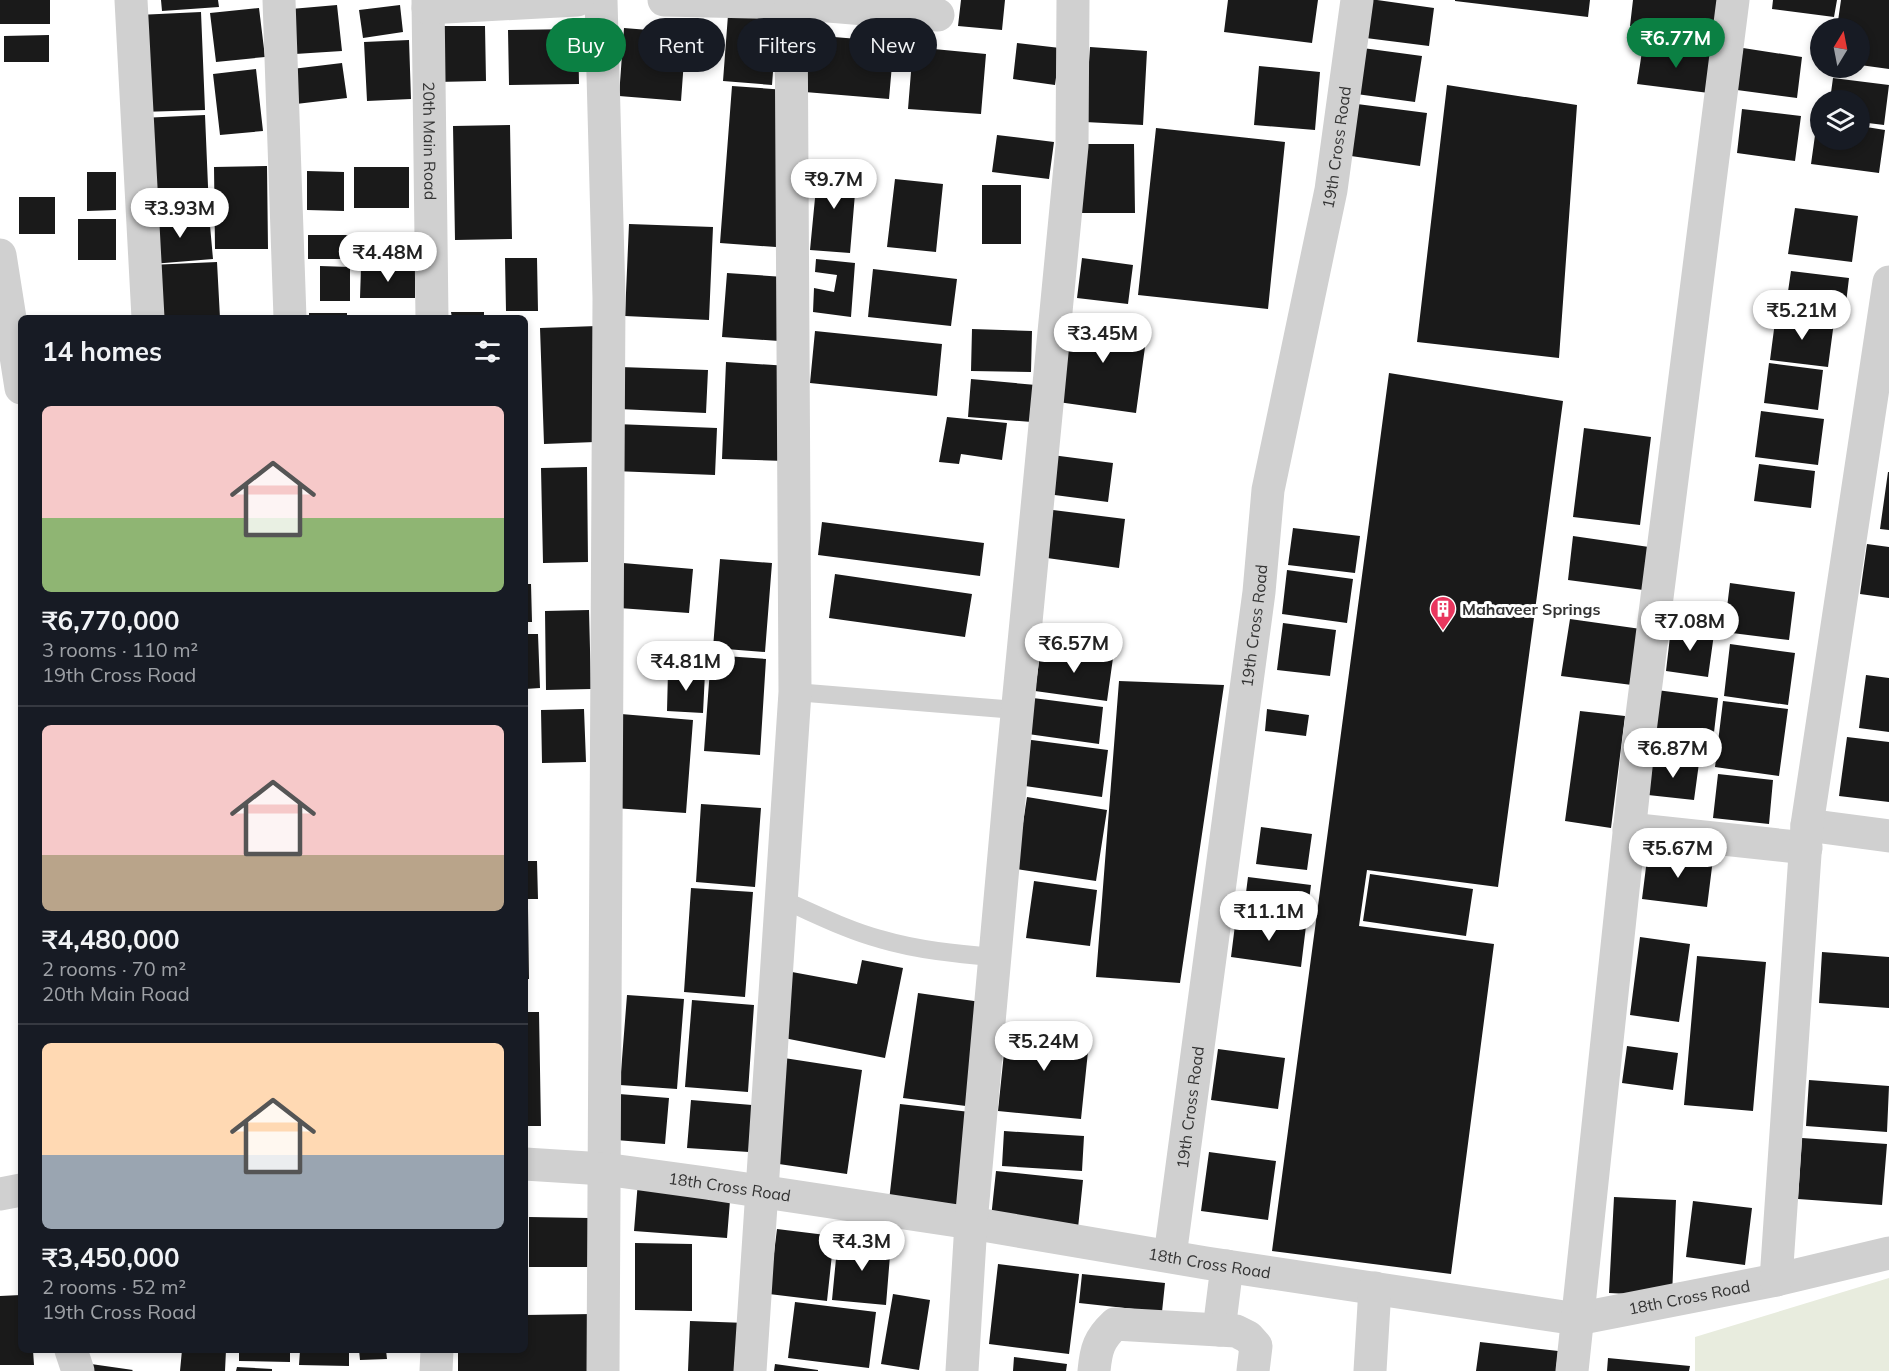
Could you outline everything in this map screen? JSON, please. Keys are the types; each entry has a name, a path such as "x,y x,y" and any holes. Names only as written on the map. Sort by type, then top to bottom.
{"street":[{"path":"131,0 148,315"},
{"path":"279,0 290,315"},
{"path":"428,4 577,0"},
{"path":"601,0 609,298 603,1371"},
{"path":"664,0 791,1 938,15"},
{"path":"962,1371 971,1223 1013,753 1072,146 1073,0"},
{"name":"19th Cross Road","path":"1170,1256 1258,604 1268,490 1331,190 1357,0"},
{"path":"1572,1371 1639,739 1733,0"},
{"path":"750,1371 795,692 791,1"},
{"name":"20th Main Road","path":"428,4 432,315"},
{"path":"0,255 18,369"},
{"path":"1776,1280 1807,837 1889,282"},
{"path":"1629,829 1807,837 1889,836"},
{"name":"18th Cross Road","path":"528,1164 604,1169 763,1191 1227,1266 1577,1319 1776,1280 1889,1253"},
{"path":"1218,1330 1227,1266"},
{"path":"1370,1371 1376,1288"},
{"path":"1094,1371 1096,1352 1103,1335 1115,1324 1236,1331 1248,1337 1256,1346 1253,1371"},
{"path":"72,1353 78,1371"},
{"path":"436,1371 437,1353"}],"lane":[{"path":"795,692 1016,710"},
{"path":"782,899 880,939 958,954 995,957"}],"shaded area":[{"path":"1889,1278 1889,1371 1695,1371 1695,1337"}],"building":[{"path":"0,0 50,0 50,24 0,24"},
{"path":"161,0 218,0 219,7 162,11"},
{"path":"961,0 1005,0 1002,30 958,26"},
{"path":"1228,0 1318,0 1312,43 1224,32"},
{"path":"1364,0 1434,8 1429,46 1358,37"},
{"path":"1455,0 1590,0 1588,17"},
{"path":"1633,0 1718,0 1714,37 1630,26"},
{"path":"1773,0 1837,0 1834,17 1772,9"},
{"path":"1841,0 1889,0 1889,69 1870,66 1870,18 1838,18"},
{"path":"337,5 342,51 295,54 291,9"},
{"path":"400,5 403,32 363,38 359,10"},
{"path":"259,8 265,57 216,62 210,13"},
{"path":"201,12 205,110 141,112 138,15"},
{"path":"728,15 765,18 737,18 737,72 773,72 772,85 723,81"},
{"path":"434,26 485,26 486,81 435,82"},
{"path":"626,28 638,29 638,72 683,72 681,101 619,96 621,72 626,72"},
{"path":"546,29 546,72 579,72 579,84 509,85 508,30"},
{"path":"49,35 49,62 4,62 4,36"},
{"path":"837,37 849,38 849,72 891,72 889,99 805,92 807,72 837,72"},
{"path":"409,40 411,99 367,101 364,42"},
{"path":"1017,43 1060,48 1055,85 1013,79"},
{"path":"1643,45 1715,55 1709,93 1637,84"},
{"path":"1090,47 1147,51 1143,125 1085,122"},
{"path":"1355,47 1422,56 1415,102 1349,93"},
{"path":"1743,48 1802,57 1797,98 1737,90"},
{"path":"937,49 986,54 981,114 908,109 911,72 937,72"},
{"path":"342,63 347,98 296,104 292,69"},
{"path":"1259,66 1320,72 1315,130 1254,125"},
{"path":"256,69 263,131 220,135 213,74"},
{"path":"1833,78 1889,85 1884,125 1870,123 1870,90 1831,90"},
{"path":"1447,85 1577,105 1559,358 1417,342"},
{"path":"732,86 786,90 776,247 720,243"},
{"path":"1357,104 1427,113 1420,166 1351,156"},
{"path":"1742,109 1801,116 1795,161 1737,153"},
{"path":"205,115 209,210 146,212 141,118"},
{"path":"510,125 512,239 455,240 453,126"},
{"path":"1156,128 1285,142 1268,309 1138,295"},
{"path":"1870,128 1885,130 1879,173 1811,164 1813,150 1870,150"},
{"path":"997,135 1054,142 1049,179 992,172"},
{"path":"1081,144 1134,144 1135,213 1082,213"},
{"path":"267,166 268,249 215,249 214,167"},
{"path":"354,167 409,167 409,208 354,208"},
{"path":"818,167 857,170 850,253 810,250"},
{"path":"307,171 344,172 344,211 307,210"},
{"path":"87,172 116,172 116,210 87,211"},
{"path":"895,179 943,184 936,252 887,247"},
{"path":"982,185 1021,185 1021,244 982,244"},
{"path":"19,197 55,197 55,234 19,234"},
{"path":"1795,208 1858,216 1852,262 1788,254"},
{"path":"209,214 213,259 152,264 148,219"},
{"path":"78,219 116,219 116,260 78,260"},
{"path":"629,224 713,227 709,320 625,316"},
{"path":"308,235 356,235 356,259 308,259"},
{"path":"365,236 413,237 413,257 365,256"},
{"path":"505,258 537,258 538,311 506,311"},
{"path":"1082,258 1133,265 1128,304 1077,298"},
{"path":"816,259 855,263 851,317 813,312 814,288 834,292 837,275 815,272"},
{"path":"217,262 220,315 153,315 150,265"},
{"path":"320,266 350,267 350,301 320,301"},
{"path":"361,267 415,268 415,298 360,298"},
{"path":"873,269 957,279 951,326 868,317"},
{"path":"1791,271 1849,278 1844,320 1785,312"},
{"path":"727,273 784,277 779,341 722,337"},
{"path":"451,312 484,312 484,315 452,315"},
{"path":"309,313 347,313 347,315 309,315"},
{"path":"1776,314 1834,322 1828,367 1770,360"},
{"path":"1069,315 1148,325 1136,413 1058,402"},
{"path":"597,326 595,442 544,444 540,328"},
{"path":"972,329 1032,331 1031,372 971,371"},
{"path":"815,331 942,344 937,396 810,383"},
{"path":"726,362 789,366 785,461 722,459"},
{"path":"1769,363 1823,370 1818,410 1764,403"},
{"path":"620,367 708,370 706,413 619,409"},
{"name":"Mahaveer Springs","path":"1389,373 1563,401 1498,887 1367,870 1359,926 1494,944 1451,1274 1272,1251"},
{"path":"971,379 1036,385 1032,422 968,417"},
{"path":"1761,411 1824,419 1818,465 1755,457"},
{"path":"947,417 1007,423 1002,460 961,454 959,464 939,462"},
{"path":"616,424 717,428 715,475 614,471"},
{"path":"1584,428 1651,437 1640,525 1573,517"},
{"path":"1052,455 1113,463 1108,502 1047,494"},
{"path":"1759,464 1815,471 1811,508 1754,501"},
{"path":"587,467 588,562 543,563 541,468"},
{"path":"1889,472 1889,530 1880,529"},
{"path":"1053,510 1125,519 1119,568 1047,558"},
{"path":"822,522 984,543 980,576 818,555"},
{"path":"1293,528 1360,536 1355,573 1288,565"},
{"path":"1573,536 1649,547 1643,590 1568,580"},
{"path":"1867,544 1889,547 1889,598 1860,594"},
{"path":"720,559 772,563 765,652 713,648"},
{"path":"623,563 693,569 689,613 619,608"},
{"path":"1287,570 1353,579 1347,623 1282,614"},
{"path":"835,574 972,594 965,637 829,618"},
{"path":"1730,583 1795,592 1789,640 1724,632"},
{"path":"528,584 531,584 532,622 528,622"},
{"path":"589,610 591,689 546,690 545,611"},
{"path":"1570,619 1648,630 1640,686 1561,676"},
{"path":"1283,623 1336,630 1330,676 1277,670"},
{"path":"1671,628 1714,634 1708,677 1666,671"},
{"path":"528,634 538,634 540,688 528,689"},
{"path":"1730,644 1795,653 1788,705 1724,696"},
{"path":"1041,648 1113,658 1107,701 1035,691"},
{"path":"711,655 766,659 760,755 704,751"},
{"path":"668,671 705,673 703,713 667,711"},
{"path":"1866,675 1889,678 1889,732 1859,728"},
{"path":"1119,681 1224,685 1180,983 1096,977"},
{"path":"1649,689 1718,698 1713,741 1644,732"},
{"path":"1033,698 1103,707 1099,744 1028,734"},
{"path":"1723,701 1788,709 1779,776 1715,767"},
{"path":"584,709 586,762 542,763 541,710"},
{"path":"1267,709 1309,715 1306,736 1265,731"},
{"path":"1580,711 1625,716 1611,828 1565,821"},
{"path":"621,714 693,720 686,813 614,808"},
{"path":"1847,737 1889,742 1889,802 1839,796"},
{"path":"1024,739 1108,750 1102,797 1018,785"},
{"path":"1652,757 1699,763 1694,800 1648,795"},
{"path":"1718,774 1773,780 1769,824 1713,818"},
{"path":"1027,797 1107,810 1096,881 1016,869"},
{"path":"701,804 761,808 755,887 696,882"},
{"path":"1261,827 1312,834 1307,870 1256,864"},
{"path":"1648,851 1713,859 1707,907 1642,899"},
{"path":"528,861 537,861 538,899 528,899"},
{"path":"1370,874 1473,889 1466,936 1363,921"},
{"path":"1248,877 1311,885 1306,924 1243,916"},
{"path":"1034,881 1097,890 1090,946 1026,938"},
{"path":"691,888 753,892 745,997 684,992"},
{"path":"528,908 529,979 528,979"},
{"path":"1236,917 1306,926 1301,967 1231,957"},
{"path":"1640,937 1690,944 1679,1022 1630,1015"},
{"path":"1822,952 1889,957 1889,1008 1819,1003"},
{"path":"1697,956 1766,962 1753,1111 1684,1105"},
{"path":"862,960 903,968 885,1058 779,1037 792,972 857,984"},
{"path":"918,993 981,1002 966,1106 903,1098"},
{"path":"627,995 684,999 677,1089 620,1085"},
{"path":"692,1000 754,1005 748,1092 685,1087"},
{"path":"528,1012 539,1012 541,1126 528,1126"},
{"path":"1007,1024 1090,1032 1081,1119 998,1111"},
{"path":"1627,1046 1678,1053 1673,1090 1622,1083"},
{"path":"1218,1049 1285,1058 1278,1109 1211,1100"},
{"path":"784,1058 862,1070 847,1174 772,1163"},
{"path":"1809,1080 1889,1086 1887,1132 1806,1126"},
{"path":"619,1094 669,1098 665,1144 616,1140"},
{"path":"691,1100 752,1105 749,1152 687,1148"},
{"path":"900,1104 970,1112 958,1209 889,1201"},
{"path":"1004,1131 1084,1136 1082,1171 1002,1166"},
{"path":"1802,1138 1887,1144 1882,1205 1798,1199"},
{"path":"1209,1152 1276,1161 1268,1220 1201,1211"},
{"path":"996,1171 1083,1180 1078,1228 991,1218"},
{"path":"638,1181 731,1188 727,1238 634,1231"},
{"path":"1614,1197 1676,1200 1672,1296 1609,1293"},
{"path":"1693,1201 1752,1208 1745,1265 1686,1257"},
{"path":"529,1217 589,1218 590,1267 529,1267"},
{"path":"777,1229 834,1236 827,1301 769,1294"},
{"path":"838,1238 891,1243 886,1305 832,1300"},
{"path":"635,1243 692,1244 692,1311 635,1310"},
{"path":"998,1264 1079,1274 1069,1354 989,1344"},
{"path":"1082,1274 1165,1283 1162,1312 1079,1303"},
{"path":"893,1294 930,1300 919,1370 881,1364"},
{"path":"18,1295 18,1353 33,1353 34,1365 0,1365 0,1296"},
{"path":"795,1302 876,1312 869,1368 788,1358"},
{"path":"593,1314 594,1371 458,1371 458,1353 528,1353 528,1315"},
{"path":"690,1321 747,1323 746,1371 688,1371"},
{"path":"1480,1342 1558,1351 1556,1371 1476,1371"},
{"path":"182,1353 226,1353 225,1371 180,1371"},
{"path":"239,1353 290,1353 290,1362 239,1361"},
{"path":"300,1353 349,1353 349,1366 299,1365"},
{"path":"359,1353 386,1353 387,1359 360,1360"},
{"path":"1014,1357 1067,1364 1066,1371 1013,1371"},
{"path":"1608,1358 1690,1366 1689,1371 1607,1371"},
{"path":"91,1364 133,1370 93,1371"},
{"path":"775,1364 818,1370 818,1371 774,1371"},
{"path":"237,1367 272,1369 272,1371 236,1371"}],"place":[{"name":"Mahaveer Springs","path":"1443,632"}]}
